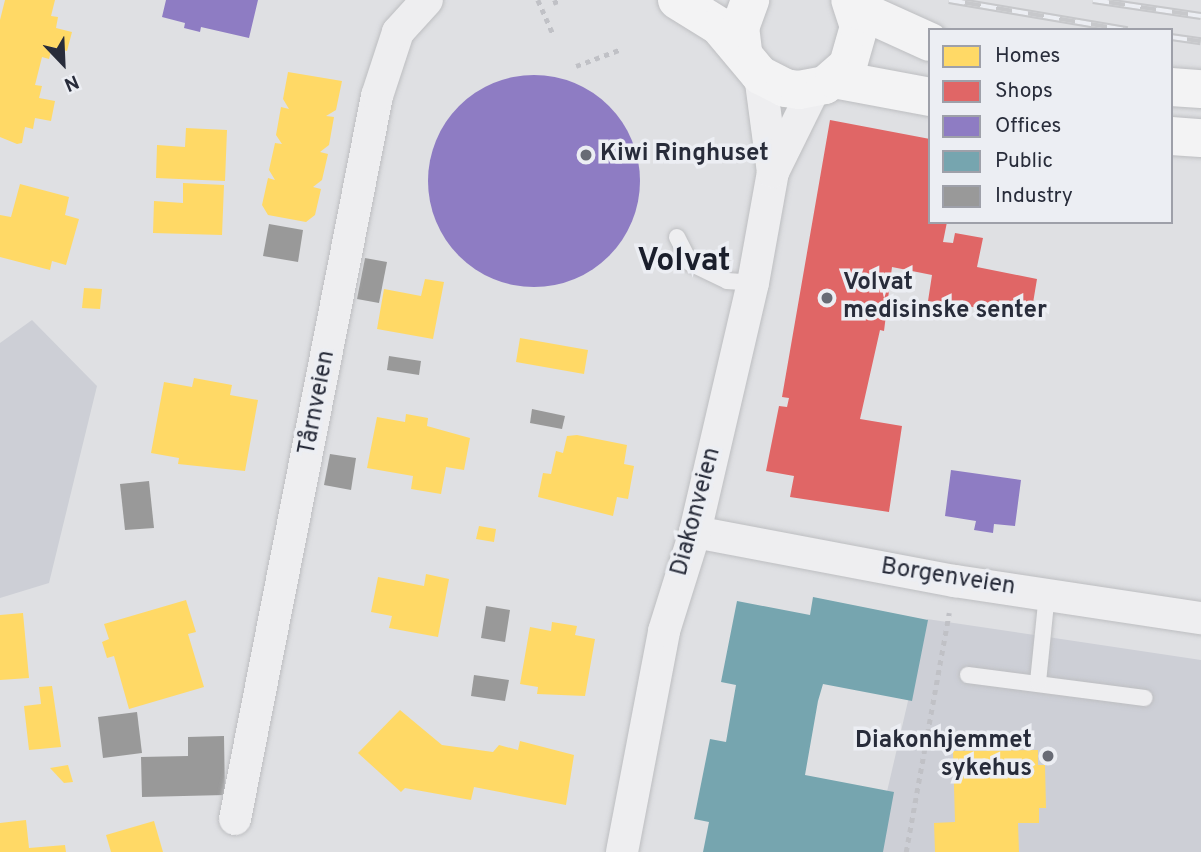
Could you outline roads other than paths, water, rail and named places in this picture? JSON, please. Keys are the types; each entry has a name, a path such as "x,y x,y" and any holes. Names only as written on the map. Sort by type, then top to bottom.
{"main road":[{"path":"677,0 719,26 752,63 785,89 824,84 928,97"},
{"path":"750,0 740,28 752,63"},
{"path":"824,84 857,47 852,4"},
{"path":"852,4 928,41"},
{"path":"1173,87 1201,89"},
{"path":"1173,135 1201,138"}],"street":[{"name":"Tårnveien","path":"235,819 377,96 398,32 427,0"},
{"name":"Diakonveien","path":"752,63 773,172"},
{"name":"Diakonveien","path":"622,852 664,631 695,532 753,283 773,172 824,84"},
{"name":"Borgenveien","path":"695,532 955,581 1201,618"}],"lane":[{"path":"677,237 690,263 727,281 753,283"},
{"path":"1038,681 1047,594"},
{"path":"968,675 1038,681 1145,698"}],"railway":[{"path":"949,0 1115,28"},
{"path":"1093,0 1201,16"},
{"path":"1173,37 1201,41"}],"place":[{"name":"Kiwi Ringhuset","path":"586,155"},
{"name":"Volvat medisinske senter","path":"827,298"},
{"name":"Diakonhjemmet sykehus","path":"1048,756"}],"district":[{"name":"Volvat","path":"684,262"}]}
